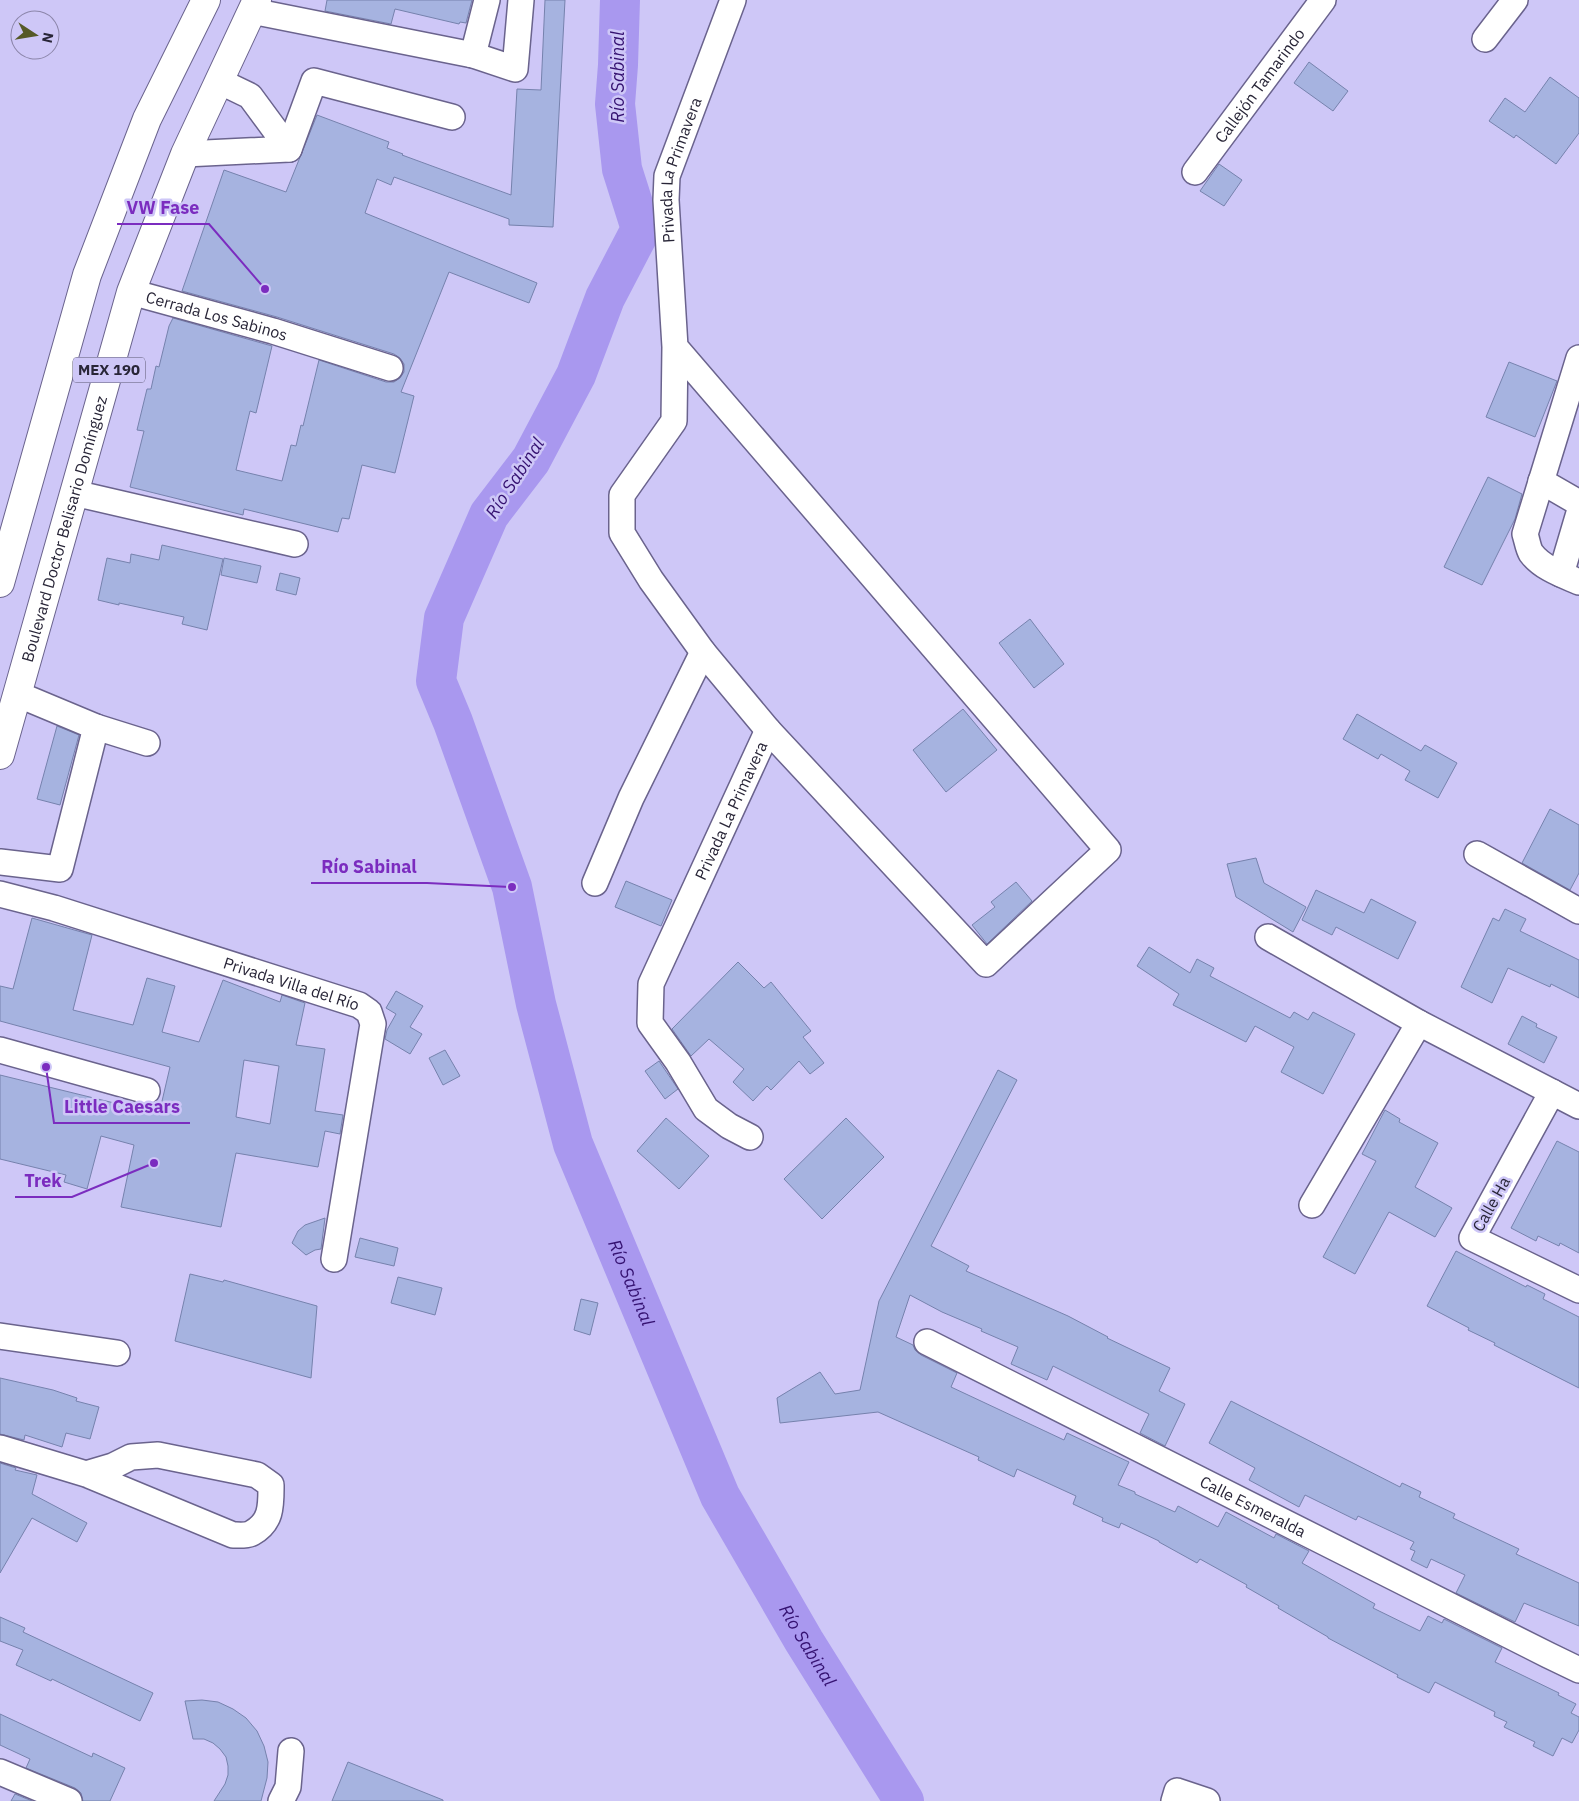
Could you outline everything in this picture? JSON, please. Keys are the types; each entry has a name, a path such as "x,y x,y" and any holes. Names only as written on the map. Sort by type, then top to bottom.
{"main road":[{"name":"MEX 190","path":"0,583 87,275 148,119 206,0"},
{"name":"Boulevard Doctor Belisario Domínguez","path":"0,755 131,292 185,154 255,5"}],"street":[{"path":"472,55 487,0"},
{"path":"255,5 472,55 515,69 521,0"},
{"name":"Privada La Primavera","path":"733,0 667,176 666,200 675,347 674,420 622,495 622,533 651,580 703,652 768,730 651,984 650,1023 678,1062 706,1109 729,1126 750,1138"},
{"name":"Callejón Tamarindo","path":"1195,172 1323,0"},
{"path":"1485,39 1515,0"},
{"path":"289,149 314,81 452,117"},
{"path":"219,82 250,96 289,149"},
{"path":"185,154 289,149"},
{"name":"Cerrada Los Sabinos","path":"131,292 390,368"},
{"path":"675,347 1108,850 986,964 768,730"},
{"path":"1579,358 1525,534 1530,552 1548,568 1570,578 1579,513"},
{"path":"1541,481 1579,503"},
{"path":"74,493 295,544"},
{"path":"596,883 631,798 703,652"},
{"path":"17,694 96,727 147,743"},
{"path":"0,862 60,869 96,727"},
{"path":"1477,854 1579,910"},
{"name":"Privada Villa del Río","path":"0,894 54,908 359,1005 370,1012 373,1024 334,1259"},
{"path":"1268,937 1419,1023 1579,1106"},
{"path":"1312,1205 1419,1023"},
{"path":"0,1050 147,1091"},
{"name":"Calle Ha","path":"1552,1092 1472,1238 1579,1290"},
{"path":"0,1336 117,1353"},
{"name":"Calle Esmeralda","path":"927,1342 1579,1670"},
{"path":"0,1448 86,1474 232,1535 251,1534 267,1520 271,1502 271,1485 257,1475 158,1455 131,1457 113,1466 86,1474"},
{"path":"281,1801 288,1787 291,1751"},
{"path":"0,1772 69,1801"},
{"path":"1174,1801 1177,1791 1208,1801"}],"building":[{"path":"327,0 472,0 466,23 460,22 459,24 395,9 391,24 325,11"},
{"path":"545,0 565,0 553,227 509,225 509,219 394,177 391,185 377,179 365,213 537,283 529,303 449,272 401,392 414,396 395,473 362,465 349,519 342,518 338,532 244,509 243,515 130,487 144,431 137,430 147,389 151,389 156,366 159,367 169,326 173,318 272,346 256,413 250,411 236,470 282,481 291,445 296,446 301,425 303,426 319,360 386,382 394,382 400,378 404,372 404,364 394,354 277,317 182,291 224,170 286,192 317,115 389,142 387,148 402,155 511,195 517,89 541,90"},
{"path":"1309,62 1348,91 1333,111 1294,83"},
{"path":"1550,77 1579,98 1579,133 1556,164 1516,135 1514,138 1489,121 1505,98 1525,112"},
{"path":"1219,164 1242,180 1224,206 1200,191"},
{"path":"1509,362 1557,381 1535,437 1486,417"},
{"path":"1488,477 1522,494 1515,519 1482,585 1444,567"},
{"path":"162,545 223,559 207,630 182,624 184,617 98,600 107,558 130,563 131,554 159,560"},
{"path":"224,558 261,566 257,583 221,575"},
{"path":"280,573 300,578 296,595 276,590"},
{"path":"1030,619 1064,664 1034,688 999,643"},
{"path":"963,709 997,750 946,792 913,750"},
{"path":"1357,714 1421,751 1425,745 1457,763 1438,798 1405,780 1410,771 1381,754 1378,759 1343,739"},
{"path":"57,726 79,735 60,805 37,799"},
{"path":"1550,809 1579,825 1579,873 1570,890 1522,863"},
{"path":"1256,858 1264,883 1306,907 1293,932 1236,897 1227,864"},
{"path":"626,881 672,900 661,926 615,907"},
{"path":"1016,882 1032,901 987,944 972,925 995,907 991,902"},
{"path":"1316,890 1364,913 1371,899 1416,922 1398,959 1336,927 1332,935 1302,920"},
{"path":"1505,909 1526,919 1520,931 1579,960 1579,998 1551,984 1550,987 1508,968 1492,1003 1461,987 1493,918 1499,921"},
{"path":"32,918 92,935 73,1010 133,1025 147,978 175,986 162,1032 199,1042 223,980 280,1002 282,995 305,1003 296,1045 325,1049 315,1111 343,1115 340,1134 325,1131 318,1167 236,1153 221,1227 121,1207 134,1145 101,1136 87,1189 64,1182 66,1175 0,1159 0,1075 159,1114 170,1067 0,1021 0,986 13,989","holes":["244,1060 279,1066 270,1124 236,1117"]},
{"path":"1149,947 1190,973 1197,959 1214,968 1210,976 1290,1018 1294,1012 1308,1020 1313,1012 1355,1034 1323,1094 1281,1072 1294,1047 1255,1026 1246,1042 1173,1005 1179,994 1137,966"},
{"path":"738,962 764,988 771,982 811,1031 803,1037 824,1063 810,1074 799,1061 771,1090 767,1086 753,1101 733,1082 744,1069 709,1039 691,1056 672,1029"},
{"path":"396,991 423,1006 410,1027 422,1034 410,1054 385,1039 387,1030 396,1014 386,1008"},
{"path":"1522,1016 1537,1024 1536,1027 1557,1037 1544,1063 1508,1044"},
{"path":"445,1050 460,1076 443,1085 429,1058"},
{"path":"659,1061 678,1089 665,1099 645,1071"},
{"path":"998,1070 1017,1080 931,1246 969,1266 966,1271 1068,1316 1107,1338 1170,1368 1159,1391 1185,1404 1165,1446 1140,1433 1149,1414 1053,1366 1047,1380 1011,1364 1018,1347 981,1331 982,1329 942,1312 910,1295 896,1337 913,1345 915,1350 921,1355 957,1373 951,1387 1064,1440 1067,1433 1129,1462 1118,1485 1135,1492 1135,1494 1175,1512 1178,1506 1218,1527 1226,1512 1274,1538 1276,1534 1309,1551 1302,1563 1375,1604 1373,1608 1420,1631 1428,1616 1442,1623 1444,1619 1502,1648 1495,1662 1559,1693 1558,1695 1576,1704 1571,1713 1579,1717 1579,1730 1572,1743 1562,1738 1553,1756 1533,1746 1535,1742 1504,1727 1507,1722 1494,1716 1495,1712 1435,1682 1429,1693 1397,1677 1398,1675 1328,1638 1278,1608 1279,1606 1246,1587 1247,1585 1200,1559 1197,1563 1159,1541 1121,1523 1119,1528 1102,1521 1103,1518 1073,1504 1076,1496 1017,1469 1014,1477 978,1460 979,1457 878,1412 780,1423 777,1398 820,1372 835,1394 860,1390 879,1301"},
{"path":"1385,1110 1400,1119 1399,1122 1438,1143 1415,1187 1452,1208 1435,1237 1389,1212 1355,1274 1323,1257 1376,1161 1362,1154"},
{"path":"666,1118 709,1156 679,1189 637,1151"},
{"path":"846,1118 884,1157 822,1219 784,1179"},
{"path":"1557,1141 1579,1152 1579,1253 1560,1243 1559,1246 1538,1236 1536,1241 1511,1228"},
{"path":"325,1218 321,1249 306,1255 292,1243 298,1231 305,1225"},
{"path":"360,1238 398,1248 394,1266 355,1257"},
{"path":"1456,1251 1526,1287 1527,1285 1545,1294 1543,1299 1579,1317 1579,1388 1494,1345 1495,1343 1427,1306"},
{"path":"190,1274 223,1282 224,1280 317,1306 311,1378 175,1341"},
{"path":"398,1277 442,1288 435,1315 391,1303"},
{"path":"581,1299 598,1303 590,1335 574,1330"},
{"path":"0,1378 53,1390 77,1398 76,1401 99,1407 90,1439 66,1433 62,1447 25,1435 24,1440 0,1434"},
{"path":"1231,1401 1400,1487 1402,1483 1421,1492 1419,1497 1455,1514 1453,1518 1519,1549 1516,1554 1579,1583 1579,1626 1524,1603 1515,1622 1456,1593 1465,1575 1431,1559 1427,1568 1411,1560 1415,1551 1410,1549 1414,1542 1358,1516 1356,1520 1305,1495 1299,1507 1249,1480 1255,1468 1209,1443"},
{"path":"0,1463 16,1468 15,1470 37,1475 32,1494 87,1523 77,1542 32,1518 0,1573"},
{"path":"0,1617 25,1628 23,1632 153,1693 140,1721 52,1679 51,1681 16,1665 23,1650 0,1641"},
{"path":"202,1700 218,1702 233,1709 246,1718 257,1731 264,1746 268,1762 267,1778 261,1801 214,1801 225,1784 228,1766 226,1757 213,1743 204,1739 193,1739 185,1701"},
{"path":"0,1714 92,1757 93,1753 125,1768 110,1801 83,1801 81,1793 75,1788 26,1768 30,1759 0,1745"},
{"path":"348,1762 443,1800 443,1801 332,1801"},
{"path":"15,1794 32,1801 11,1801"}],"waterway":[{"name":"Río Sabinal","path":"620,0 615,104 622,169 641,229 605,298 576,375 531,460 489,515 444,618 436,681 453,722 512,887 536,1004 573,1144 720,1496 804,1641 904,1801"}],"place":[{"name":"VW Fase","path":"265,289"},
{"name":"Río Sabinal","path":"512,887"},
{"name":"Little Caesars","path":"46,1067"},
{"name":"Trek","path":"154,1163"}]}
